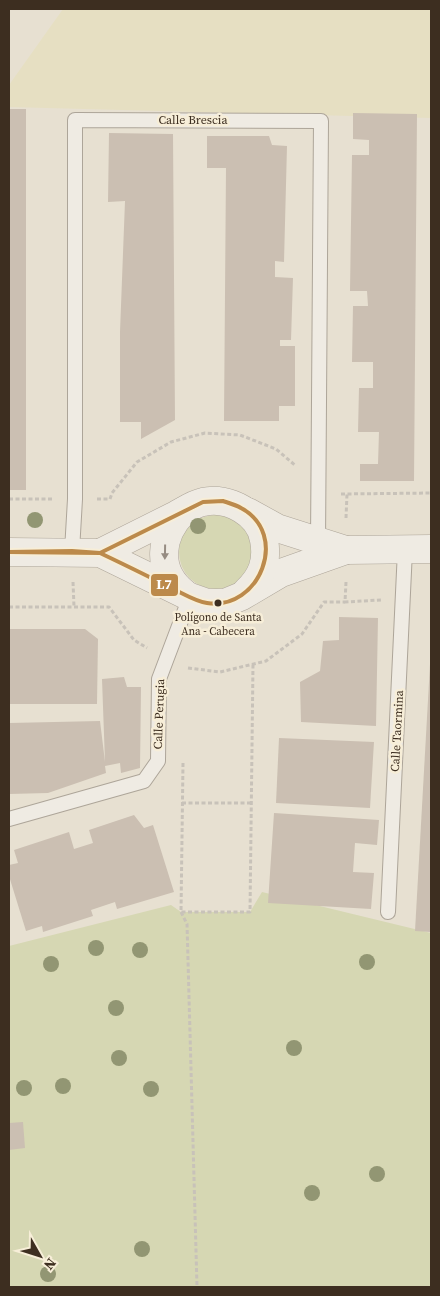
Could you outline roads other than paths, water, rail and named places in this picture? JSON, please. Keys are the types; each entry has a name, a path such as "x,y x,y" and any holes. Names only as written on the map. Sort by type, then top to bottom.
{"street":[{"path":"100,553 203,502 223,501 242,508 277,528 346,550 418,550"},
{"path":"242,508 255,520 264,535 266,552 264,569 255,584 242,596"},
{"path":"185,510 174,521 167,533 164,548 165,563 169,576 178,588 190,597"},
{"path":"9,552 100,553 190,597 207,603 225,603 242,596 281,573 346,550"}],"lane":[{"name":"Calle Brescia","path":"72,552 76,499 75,120 321,120 318,542"},
{"name":"Calle Taormina","path":"388,912 418,550"},
{"name":"Calle Perugia","path":"9,818 144,781 158,761 158,679 190,597"}],"place":[{"name":"Polígono de Santa Ana - Cabecera","path":"218,603"}]}
